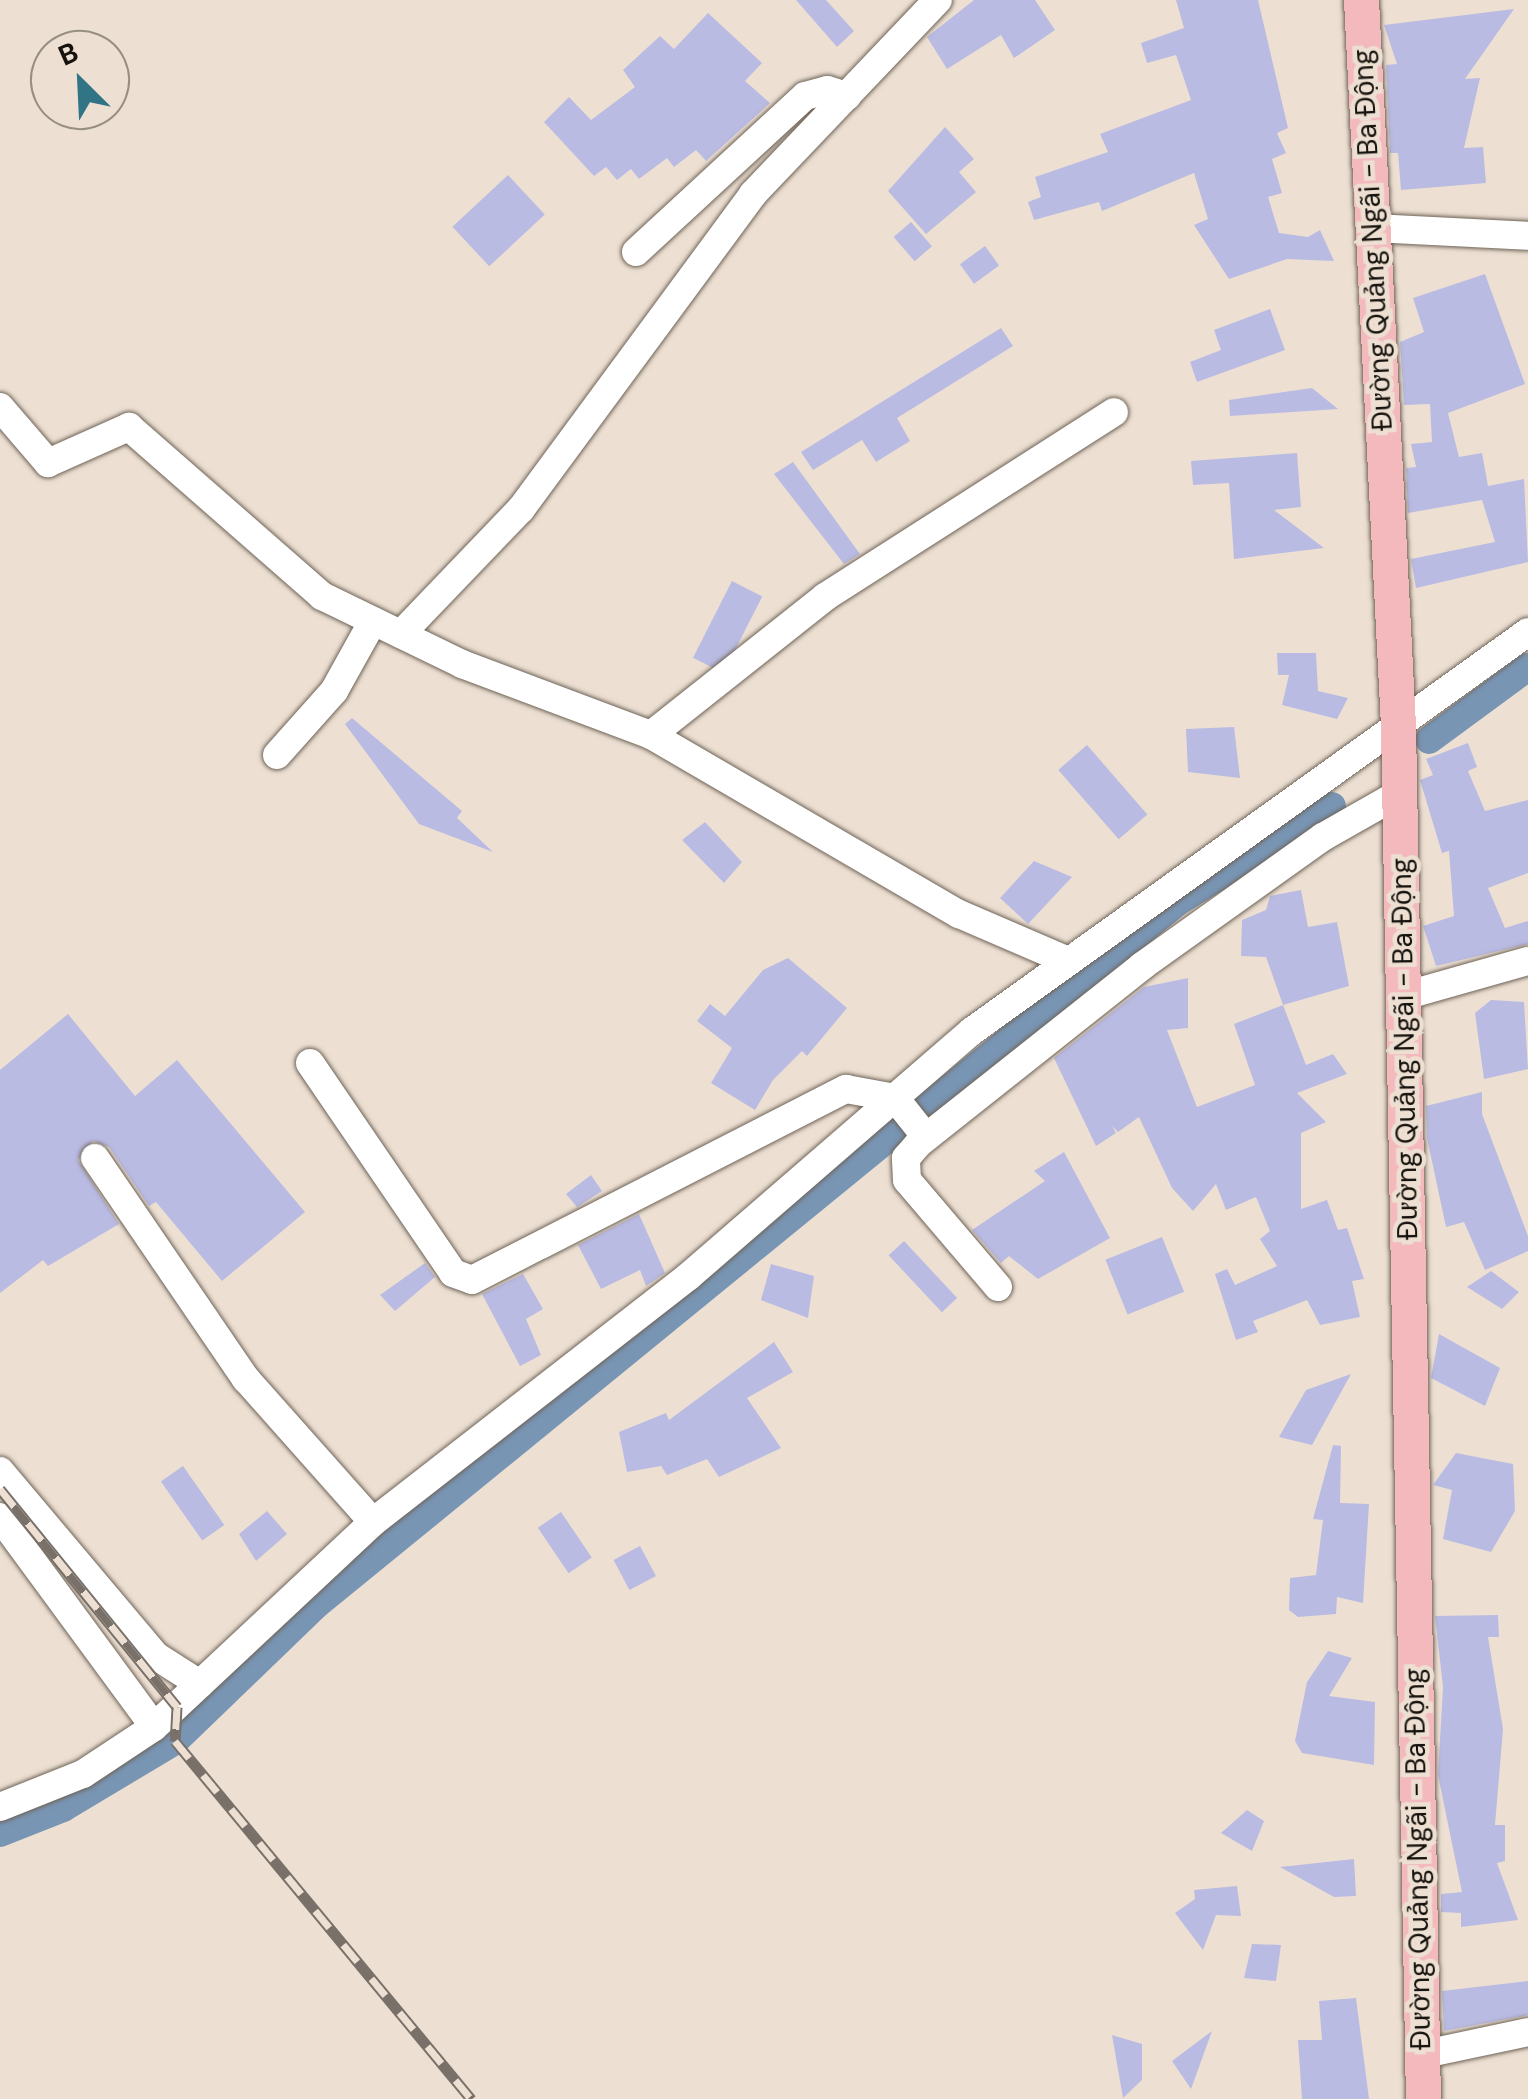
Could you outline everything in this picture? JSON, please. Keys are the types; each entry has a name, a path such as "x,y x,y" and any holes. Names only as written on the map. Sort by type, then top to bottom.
{"main road":[{"name":"Đường Quảng Ngãi - Ba Động","path":"1360,0 1398,726 1423,2099"}],"street":[{"path":"400,634 520,509 753,194 938,0"},
{"path":"636,252 805,96 847,96"},
{"path":"1372,228 1528,236"},
{"path":"0,407 48,463 129,427 322,596 400,634 652,735 959,914 1066,960"},
{"path":"652,735 825,597 1114,412"},
{"path":"277,755 334,691 373,621"},
{"path":"998,1287 906,1180 911,1118 1066,960 1528,632"},
{"path":"0,1808 83,1774 154,1728 373,1522 689,1276 911,1118 1142,966 1323,837 1400,793"},
{"path":"1404,996 1528,960"},
{"path":"310,1064 453,1272 472,1280 846,1089 911,1118"},
{"path":"95,1158 246,1380 373,1522"},
{"path":"0,1470 156,1656 200,1684"},
{"path":"0,1517 154,1728"},
{"path":"1420,2054 1528,2032"}],"building":[{"path":"796,0 826,0 854,31 837,47"},
{"path":"974,0 1035,0 1055,30 1014,58 1001,35 947,69 927,37"},
{"path":"1176,0 1258,0 1288,128 1277,133 1286,153 1272,159 1282,193 1268,197 1279,233 1308,237 1320,230 1334,261 1287,259 1229,279 1194,225 1208,219 1194,173 1102,211 1099,202 1034,220 1028,202 1041,197 1035,177 1108,152 1100,134 1191,100 1176,55 1147,63 1141,43 1184,28"},
{"path":"1514,9 1465,79 1480,78 1464,148 1483,147 1486,183 1401,190 1398,153 1390,153 1386,65 1397,64 1384,25"},
{"path":"708,13 762,63 745,81 770,103 706,161 696,150 674,167 667,158 639,179 631,169 617,180 606,167 594,176 544,122 569,97 591,120 635,87 623,70 660,36 674,49"},
{"path":"945,127 974,159 959,172 976,192 926,234 888,191"},
{"path":"508,175 545,214 489,266 452,227"},
{"path":"911,222 932,246 915,261 894,237"},
{"path":"985,246 999,265 974,284 960,264"},
{"path":"1485,274 1525,384 1448,413 1459,457 1482,453 1488,486 1524,479 1528,562 1416,588 1411,559 1495,542 1482,500 1408,513 1406,468 1416,467 1411,444 1432,442 1430,404 1404,405 1400,342 1424,332 1413,298"},
{"path":"1270,309 1285,350 1197,382 1190,362 1221,350 1214,330"},
{"path":"1001,328 1013,346 897,418 910,441 876,462 862,440 813,470 801,452"},
{"path":"1312,388 1338,409 1230,416 1229,400"},
{"path":"1297,453 1301,507 1274,510 1324,548 1234,559 1229,483 1193,485 1191,461"},
{"path":"793,462 860,554 844,564 774,474"},
{"path":"732,581 762,596 723,673 693,658"},
{"path":"1277,653 1316,653 1318,691 1348,698 1337,719 1282,705 1289,675 1278,675"},
{"path":"352,718 462,811 457,818 493,852 419,824 345,724"},
{"path":"1234,727 1240,778 1188,772 1186,729"},
{"path":"1468,743 1477,767 1468,771 1485,811 1528,800 1528,873 1488,888 1505,928 1528,921 1528,944 1436,966 1423,926 1454,916 1449,851 1442,853 1420,780 1433,775 1426,759"},
{"path":"1087,745 1147,814 1119,839 1058,770"},
{"path":"705,822 742,862 724,883 682,840"},
{"path":"1034,861 1072,877 1028,924 1000,898"},
{"path":"1301,890 1308,927 1337,922 1349,986 1283,1005 1266,957 1241,956 1242,920 1266,910 1270,896"},
{"path":"788,958 847,1008 807,1056 802,1051 773,1080 755,1110 711,1083 732,1048 697,1021 710,1004 725,1016 763,970"},
{"path":"1188,978 1188,1028 1167,1030 1197,1107 1255,1085 1234,1024 1283,1005 1306,1065 1333,1054 1347,1074 1297,1093 1326,1122 1301,1133 1301,1209 1327,1200 1338,1230 1347,1228 1364,1279 1352,1281 1360,1317 1320,1325 1307,1300 1253,1321 1258,1332 1236,1340 1215,1274 1227,1269 1235,1285 1277,1266 1260,1239 1270,1231 1256,1197 1226,1210 1216,1184 1193,1211 1172,1188 1139,1117 1118,1132 1112,1126 1116,1133 1096,1146 1054,1058 1144,987"},
{"path":"1491,1000 1524,1002 1528,1069 1484,1079 1475,1013"},
{"path":"68,1014 135,1096 177,1060 305,1212 222,1281 156,1202 149,1206 109,1147 93,1141 78,1160 119,1224 48,1266 43,1260 0,1293 0,1070"},
{"path":"1482,1092 1482,1114 1528,1236 1528,1251 1485,1270 1464,1222 1446,1227 1427,1138 1426,1106"},
{"path":"1064,1152 1110,1238 1038,1279 1009,1256 1001,1263 972,1230 1045,1181 1034,1171"},
{"path":"591,1175 602,1191 577,1207 566,1194"},
{"path":"639,1214 665,1273 646,1286 640,1270 601,1289 578,1245"},
{"path":"1162,1237 1184,1292 1128,1315 1105,1260"},
{"path":"904,1241 957,1298 942,1312 889,1255"},
{"path":"425,1263 435,1277 395,1311 380,1295"},
{"path":"771,1264 814,1276 808,1318 761,1300"},
{"path":"1491,1271 1519,1292 1502,1309 1467,1287"},
{"path":"523,1274 543,1309 526,1319 541,1355 520,1366 482,1294"},
{"path":"1439,1334 1500,1368 1485,1406 1431,1378"},
{"path":"774,1342 793,1372 747,1398 781,1448 719,1477 707,1459 667,1475 661,1466 627,1472 619,1432 666,1413 669,1420"},
{"path":"1351,1374 1312,1445 1279,1437 1306,1390"},
{"path":"1333,1445 1341,1446 1340,1503 1369,1504 1363,1603 1337,1597 1336,1614 1298,1617 1289,1610 1290,1578 1316,1575 1323,1520 1313,1519"},
{"path":"1456,1453 1513,1464 1515,1511 1491,1552 1443,1539 1452,1490 1433,1485"},
{"path":"183,1466 224,1525 202,1540 161,1481"},
{"path":"267,1511 287,1534 256,1561 239,1534"},
{"path":"561,1512 592,1558 569,1573 538,1528"},
{"path":"640,1546 656,1576 629,1590 614,1560"},
{"path":"1498,1615 1499,1637 1488,1637 1503,1729 1495,1825 1505,1825 1505,1861 1497,1863 1518,1920 1461,1927 1461,1913 1441,1912 1441,1894 1462,1892 1438,1775 1443,1687 1435,1616"},
{"path":"1328,1651 1352,1658 1329,1696 1375,1702 1374,1765 1302,1753 1295,1741 1307,1682"},
{"path":"1247,1810 1264,1821 1252,1851 1221,1833"},
{"path":"1354,1859 1356,1896 1334,1897 1280,1867"},
{"path":"1237,1886 1241,1916 1216,1915 1203,1950 1175,1913 1195,1899 1194,1890"},
{"path":"1252,1944 1281,1945 1276,1981 1244,1978"},
{"path":"1528,1981 1528,2015 1444,2031 1442,1991"},
{"path":"1356,1998 1369,2099 1302,2099 1298,2040 1322,2040 1319,2001"},
{"path":"1212,2031 1191,2089 1172,2061"},
{"path":"1112,2035 1142,2044 1142,2080 1123,2098"}],"waterway":[{"path":"1429,740 1528,667"},
{"path":"0,1833 63,1808 175,1741 316,1605 1179,901 1332,806"}],"railway":[{"path":"0,1489 177,1707 175,1741 471,2099"}]}
